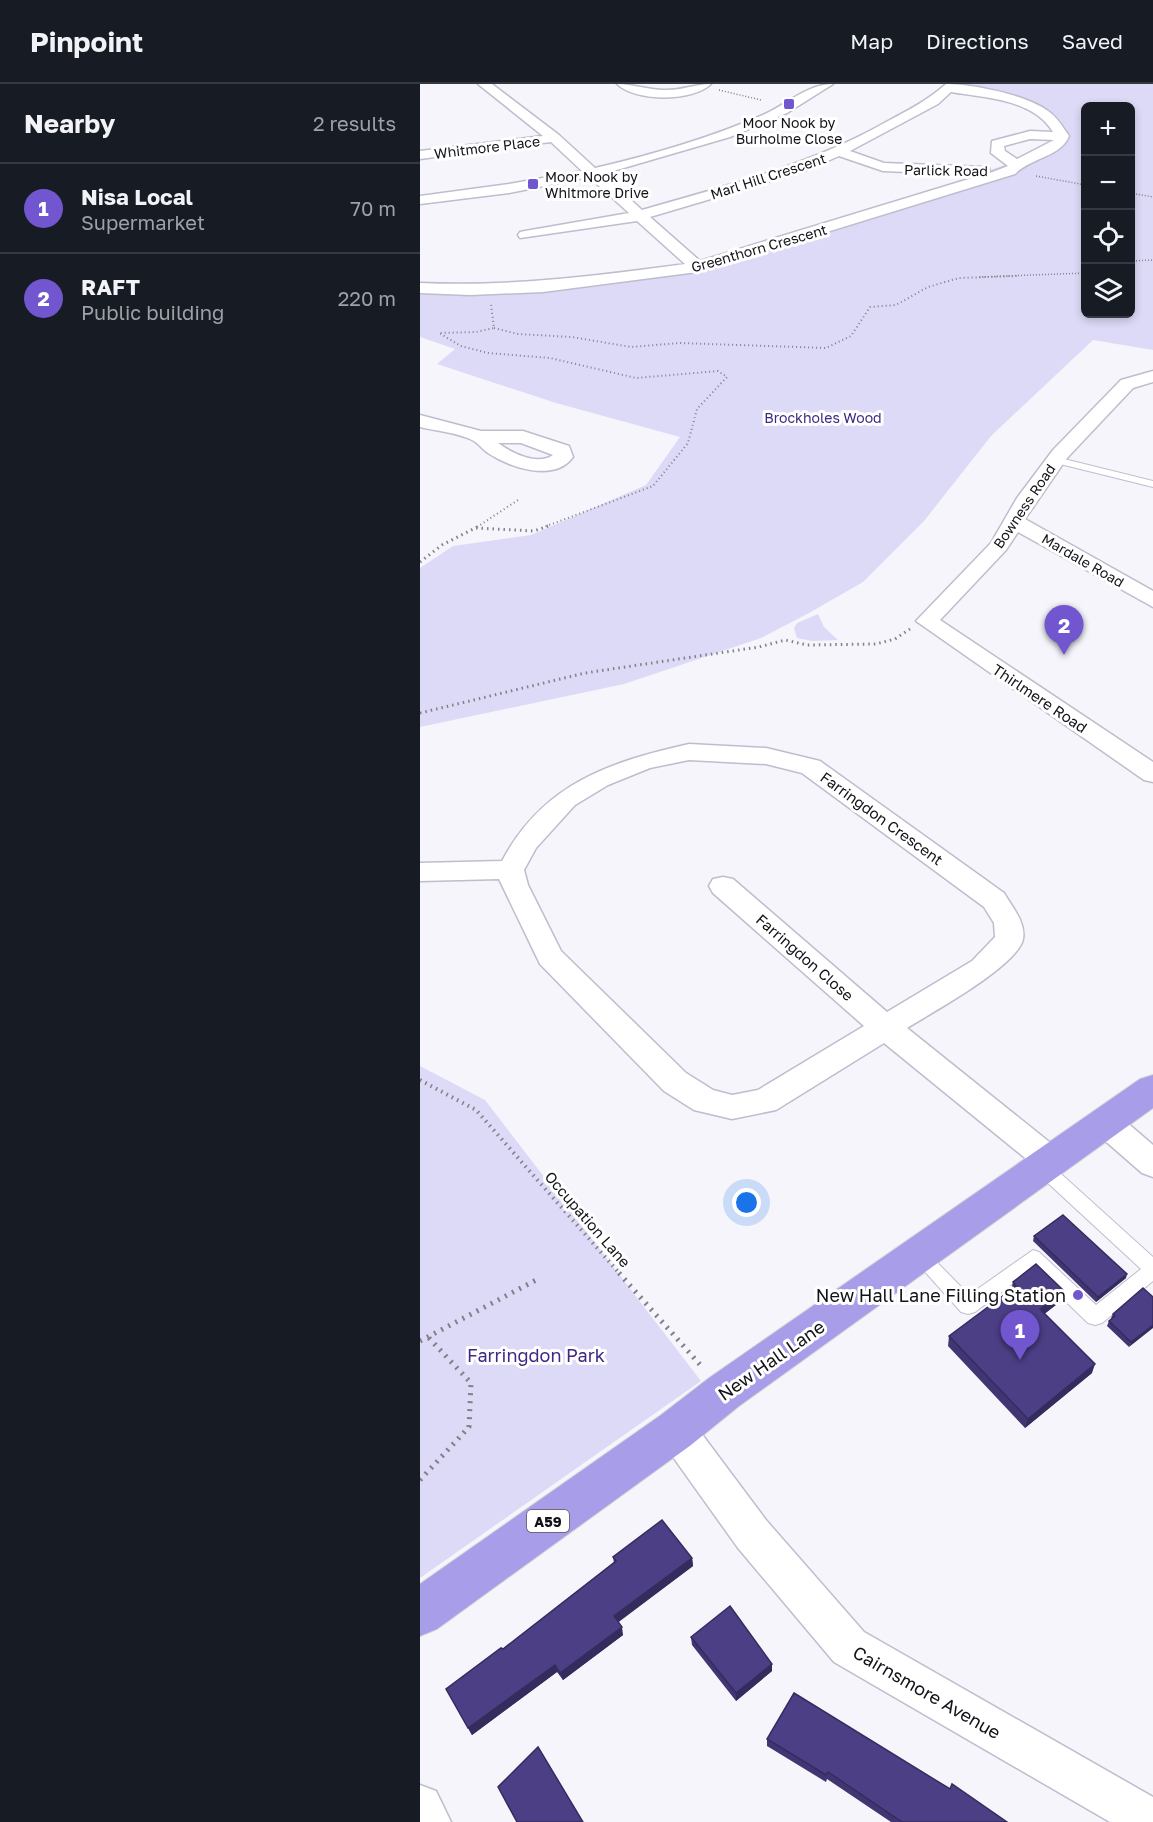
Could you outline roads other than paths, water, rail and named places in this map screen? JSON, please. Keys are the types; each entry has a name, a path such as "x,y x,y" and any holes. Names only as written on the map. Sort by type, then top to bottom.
{"highway":[{"name":"New Hall Lane","path":"420,1612 676,1430 724,1392 1153,1089"}],"street":[{"path":"484,84 554,138 697,267"},
{"path":"623,84 658,96 669,96 703,85"},
{"path":"420,200 594,173 725,134 789,107 827,84"},
{"path":"952,86 1015,100 1033,107 1056,124 1062,136 1030,135 997,144 998,153 1013,168"},
{"name":"Marl Hill Crescent","path":"525,235 638,216 800,168 839,152 934,101 952,86"},
{"name":"Greenthorn Crescent","path":"420,288 488,289 594,282 697,267 892,209 1013,168 1059,144 1062,136"},
{"name":"Whitmore Place","path":"420,155 554,138"},
{"name":"Parlick Road","path":"839,152 883,167 1013,168"},
{"name":"Parlick Road","path":"883,167 902,187 892,209"},
{"name":"Bowness Road","path":"927,621 999,546 1027,498 1056,460 1127,384 1153,376"},
{"path":"420,421 481,437"},
{"name":"Mardale Road","path":"1014,521 1153,600"},
{"name":"Thirlmere Road","path":"927,621 1153,774"},
{"name":"Farringdon Crescent","path":"689,752 726,752 766,756 812,767 994,900 1008,924 1009,940 982,968 887,1029 765,1101 732,1107 705,1101 675,1082 550,957 514,885 512,870 525,843 566,799 599,779 643,762 689,752"},
{"path":"420,872 512,870"},
{"name":"Farringdon Close","path":"723,886 887,1029"},
{"path":"887,1029 1048,1165"},
{"path":"1106,1124 1153,1164"},
{"name":"Cairnsmore Avenue","path":"676,1430 752,1534 849,1647 1153,1822"},
{"path":"420,1807 429,1822"}],"lane":[{"path":"1056,460 1153,484"},
{"path":"919,1255 968,1306 1033,1258 1095,1317 1153,1269 1048,1165"}],"place":[{"name":"Moor Nook by Burholme Close","path":"789,104"},
{"name":"Moor Nook by Whitmore Drive","path":"533,184"},
{"name":"RAFT","path":"1064,655"},
{"name":"New Hall Lane Filling Station","path":"1078,1295"},
{"name":"Nisa Local","path":"1020,1360"}],"park label":[{"name":"Brockholes Wood","path":"823,417"},
{"name":"Farringdon Park","path":"536,1355"}]}
